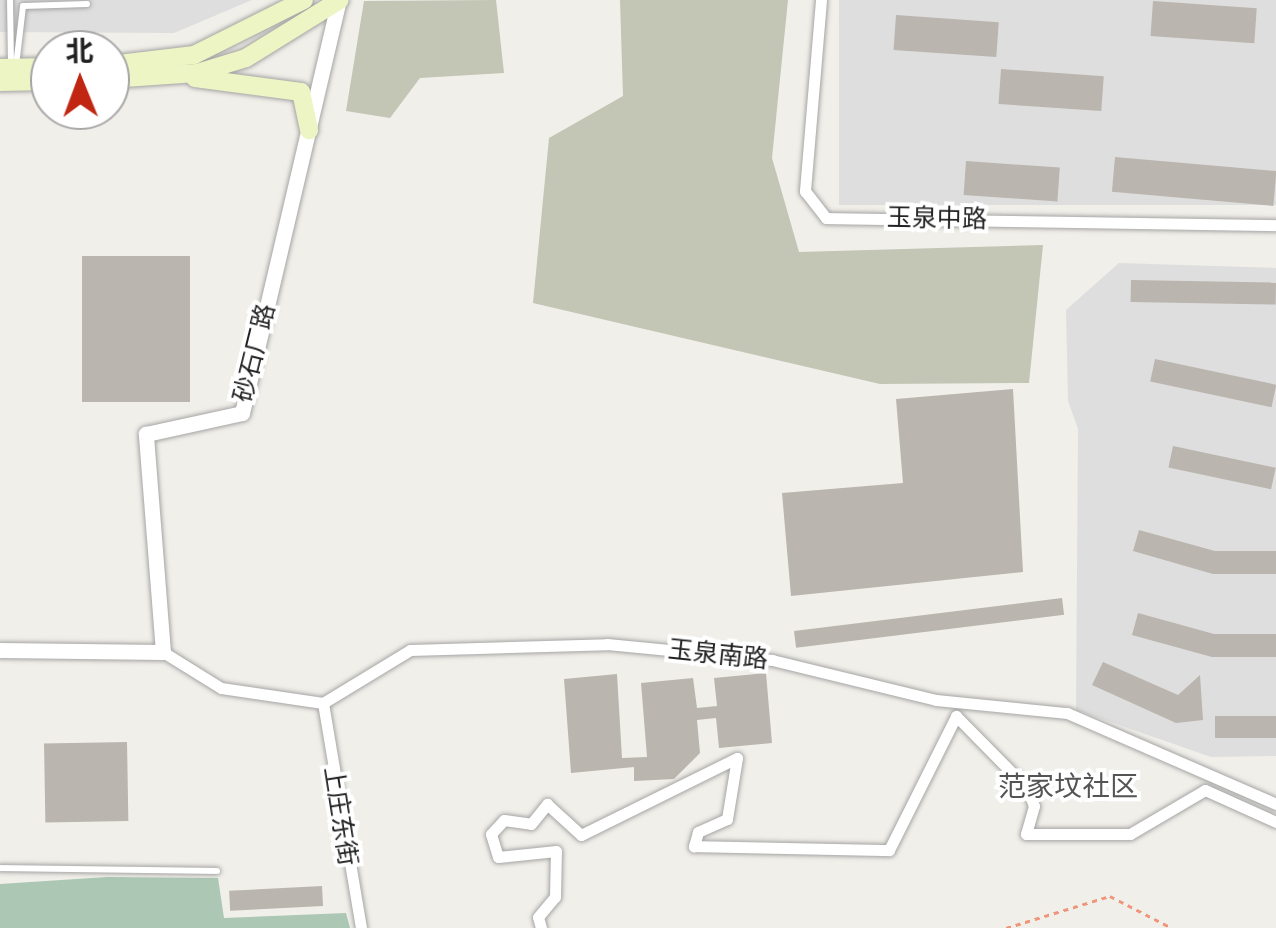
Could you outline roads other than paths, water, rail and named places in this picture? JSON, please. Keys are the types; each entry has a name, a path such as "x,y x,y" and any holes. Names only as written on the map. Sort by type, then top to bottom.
{"main road":[{"path":"130,62 194,54 304,0"},
{"path":"164,78 246,58 339,0"},
{"path":"130,79 164,78 300,92 309,130"}],"street":[{"name":"砂石厂路","path":"163,652 146,434 242,413 339,0"},
{"name":"玉泉中路","path":"821,0 805,191 826,218 1276,225"},
{"name":"玉泉南路","path":"323,704 410,650 608,644 772,660 936,700 1067,712 1276,804"},
{"path":"0,650 163,652 220,688 323,704"},
{"name":"上庄东街","path":"323,704 361,928"},
{"path":"541,928 538,917 556,897 556,851 498,856 491,834 504,820 530,824 547,804 582,835 737,758 727,818 698,832 694,846 889,850 956,716 1028,788 1034,806 1026,834 1130,834 1205,790 1276,822"}],"lane":[{"path":"7,71 10,0"},
{"path":"7,71 23,6 87,4"},
{"path":"0,868 217,871"}],"district":[{"name":"范家坟社区","path":"1068,787"}]}
